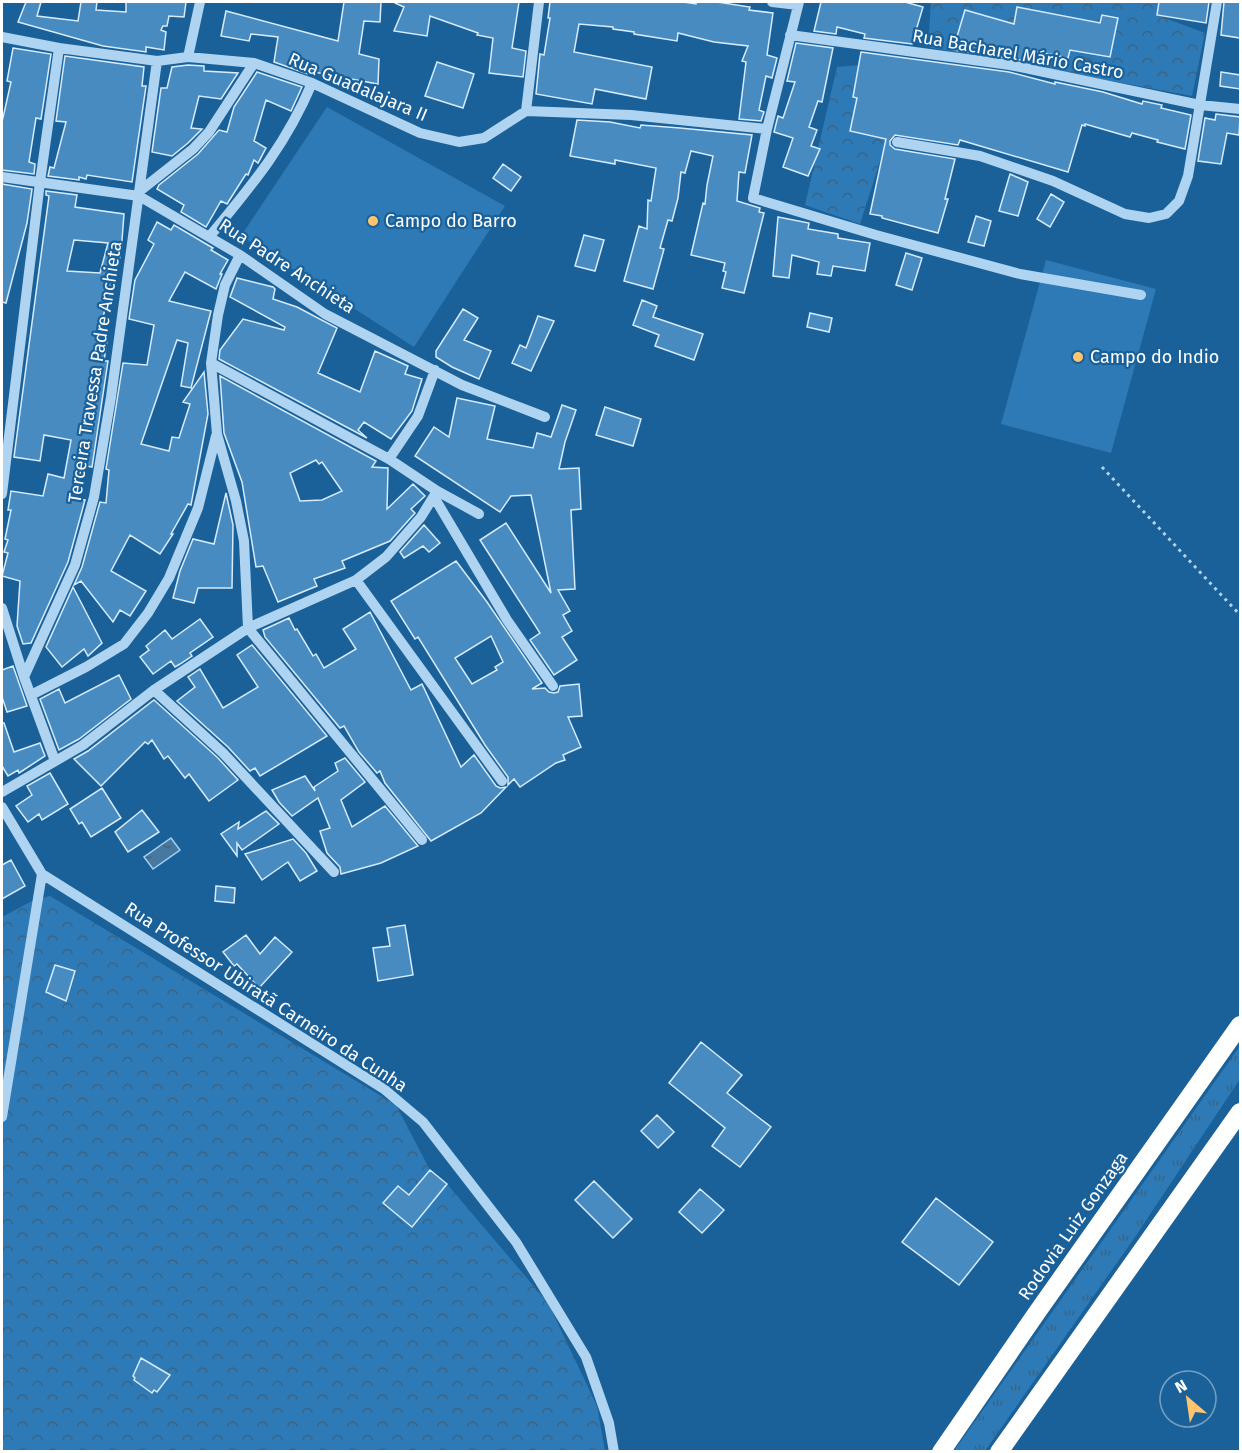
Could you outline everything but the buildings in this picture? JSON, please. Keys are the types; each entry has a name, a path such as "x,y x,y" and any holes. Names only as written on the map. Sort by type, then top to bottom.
{"highway":[{"name":"Rodovia Luiz Gonzaga","path":"941,1452 1240,1025"},
{"path":"999,1452 1240,1112"}],"street":[{"path":"188,57 200,2"},
{"path":"539,2 526,111 631,115 767,129"},
{"path":"772,2 798,3 767,129 753,198 876,235 1020,274 1141,295"},
{"path":"897,142 980,156 1053,181 1125,214 1149,218 1166,214 1179,201 1188,176 1217,2"},
{"name":"Rua Bacharel Mário Castro","path":"790,35 1010,65 1200,105 1240,109"},
{"name":"Rua Guadalajara II","path":"2,37 59,48 157,61 188,57 254,63 312,83 420,133 459,142 484,138 526,111"},
{"path":"2,494 40,182 59,48"},
{"name":"Terceira Travessa Padre Anchieta","path":"24,677 75,565 94,497 111,397 157,61"},
{"path":"140,193 194,149 254,63"},
{"path":"210,236 263,173 299,116 312,83"},
{"name":"Rua Padre Anchieta","path":"2,177 140,193 240,255 325,314 462,385 545,417"},
{"path":"240,255 225,285 211,363 217,434 236,501 244,541 248,628 422,840"},
{"path":"211,363 389,459 436,494 479,514"},
{"path":"389,459 418,416 435,370"},
{"path":"31,695 86,667 124,644 148,613 169,578 198,508 217,434"},
{"path":"2,792 83,746 154,690 248,628 356,580 386,557 436,494"},
{"path":"436,494 507,620 553,686"},
{"path":"356,580 502,781"},
{"path":"2,608 55,761"},
{"path":"154,690 224,753 334,872"},
{"name":"Rua Professor Ubiratã Carneiro da Cunha","path":"2,807 42,874 384,1089 423,1122 516,1242 586,1357 609,1423 614,1452"},
{"path":"2,1117 42,874"}],"path":[{"path":"1102,467 1240,615"}],"green space":[{"path":"931,2 1159,2 1157,15 1205,33 1192,96 928,47"},
{"path":"905,61 887,139 860,224 805,205 837,67"},
{"name":"Campo do Barro","path":"327,107 505,206 414,347 241,236"},
{"name":"Campo do Indio","path":"1046,260 1156,289 1111,453 1001,424"},
{"path":"50,896 396,1105 430,1170 447,1184 548,1303 597,1406 605,1451 2,1451 2,917 32,901"},
{"path":"1240,1046 1240,1079 1135,1237 985,1451 954,1451"}],"water":[{"path":"171,838 180,850 153,869 144,857"}],"place":[{"name":"Campo do Barro","path":"373,221"},
{"name":"Campo do Indio","path":"1078,357"}]}
